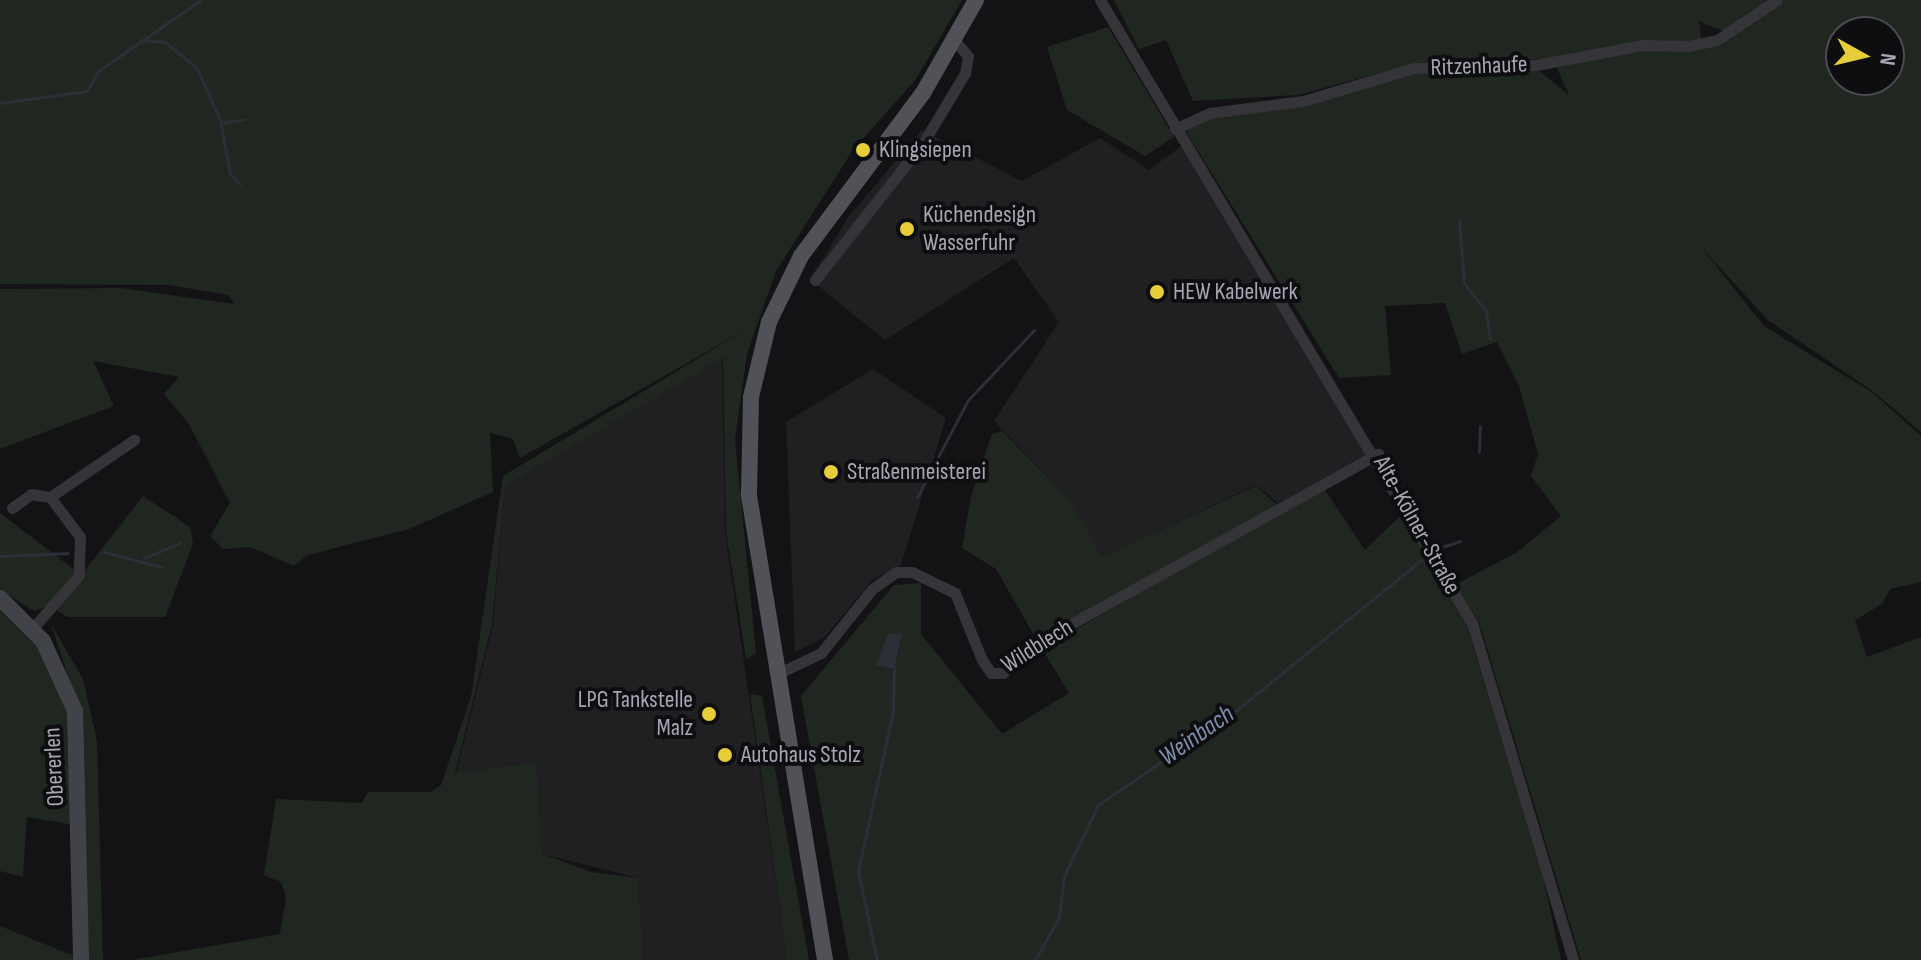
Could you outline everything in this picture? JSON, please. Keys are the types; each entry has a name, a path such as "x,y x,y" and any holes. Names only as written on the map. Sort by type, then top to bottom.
{"main road":[{"path":"825,960 777,674 747,467 762,345 816,232 956,42 976,0"},
{"name":"Obererlen","path":"0,598 33,628 75,711 81,960"}],"street":[{"path":"1100,0 1175,129"},
{"name":"Ritzenhaufe","path":"1175,129 1209,113 1303,101 1414,68 1536,65 1643,45 1689,46 1717,40 1777,0"},
{"path":"815,280 923,143 965,73 968,56 956,42"},
{"name":"Alte-Kölner-Straße","path":"1175,129 1378,454 1472,623 1573,960"},
{"path":"12,508 31,494 50,497 134,440"},
{"name":"Wildblech","path":"777,674 821,653 872,589 896,572 912,572 955,593 982,660 991,673 1003,673 1053,634 1378,454"},
{"path":"33,628 84,560 80,537 50,497"}],"shaded area":[{"path":"0,0 962,0 916,79 853,150 776,271 747,354 735,440 756,653 746,659 726,531 723,358 505,486 492,624 455,773 537,762 542,854 591,872 638,878 644,960 132,960 280,934 286,897 281,882 264,875 276,799 362,803 368,792 431,792 441,785 471,697 503,476 745,330 520,458 513,439 490,433 493,492 409,529 308,555 294,566 250,547 223,549 210,536 230,503 189,424 164,394 179,377 93,361 114,406 0,449 0,289 121,288 234,304 228,295 169,285 0,284"},
{"path":"1114,0 1770,0 1723,31 1699,21 1703,50 1784,0 1921,0 1921,432 1874,392 1768,320 1701,247 1764,326 1873,393 1921,436 1921,582 1890,589 1882,604 1855,620 1867,657 1921,637 1921,960 1581,960 1479,622 1455,585 1517,552 1561,516 1531,476 1538,454 1519,386 1497,342 1462,354 1445,303 1385,306 1391,375 1339,378 1188,135 1187,127 1210,117 1303,103 1415,72 1537,69 1569,95 1553,59 1415,63 1298,95 1193,101 1166,40 1139,49"},
{"path":"1108,27 1174,137 1145,156 1067,110 1047,47"},
{"path":"922,130 1022,181 1100,138 1149,170 1187,142 1378,454 1278,503 1256,485 1101,558 1071,501 994,421 1059,322 1014,258 885,340 810,279 849,216"},
{"path":"722,358 725,531 787,960 644,960 638,878 542,854 537,762 456,773 493,625 505,486"},
{"path":"873,369 946,418 901,565 872,580 825,637 795,652 786,422"},
{"path":"1002,431 1071,501 1102,557 1256,486 1277,505 1038,642 996,569 962,548 971,496 992,434"},
{"path":"1323,487 1365,550 1402,514 1466,623 1542,873 1561,960 849,960 801,696 894,585 921,583 921,634 1002,734 1069,693 1042,649"},
{"path":"143,496 190,527 193,544 165,617 67,617 55,609"},
{"path":"0,513 76,571 46,607 34,611 0,590"},
{"path":"0,601 41,642 70,710 75,825 27,817 23,877 0,871"},
{"path":"51,624 83,679 97,741 103,960 89,960 79,709"},
{"path":"888,634 902,634 894,669 876,665"},
{"path":"750,694 762,696 809,960 787,960"},
{"path":"0,926 74,956 73,960 0,960"}],"waterway":[{"path":"0,103 87,91 98,71 201,0"},
{"path":"141,40 165,42 197,68 220,120 230,174 240,184"},
{"path":"221,123 245,119"},
{"name":"Weinbach","path":"1459,220 1464,283 1486,311 1490,339"},
{"path":"917,497 968,400 1034,330"},
{"name":"Weinbach","path":"1479,452 1480,426"},
{"name":"Weinbach","path":"1442,547 1460,541"},
{"path":"144,558 180,543"},
{"path":"104,552 162,567"},
{"path":"0,556 68,553"},
{"name":"Weinbach","path":"1035,960 1059,917 1064,876 1098,805 1239,708 1425,557"},
{"path":"877,960 858,871 893,712 894,666"}],"place":[{"name":"Klingsiepen","path":"863,150"},
{"name":"Küchendesign Wasserfuhr","path":"907,229"},
{"name":"HEW Kabelwerk","path":"1157,292"},
{"name":"Straßenmeisterei","path":"831,472"},
{"name":"LPG Tankstelle Malz","path":"709,714"},
{"name":"Autohaus Stolz","path":"725,755"}]}
